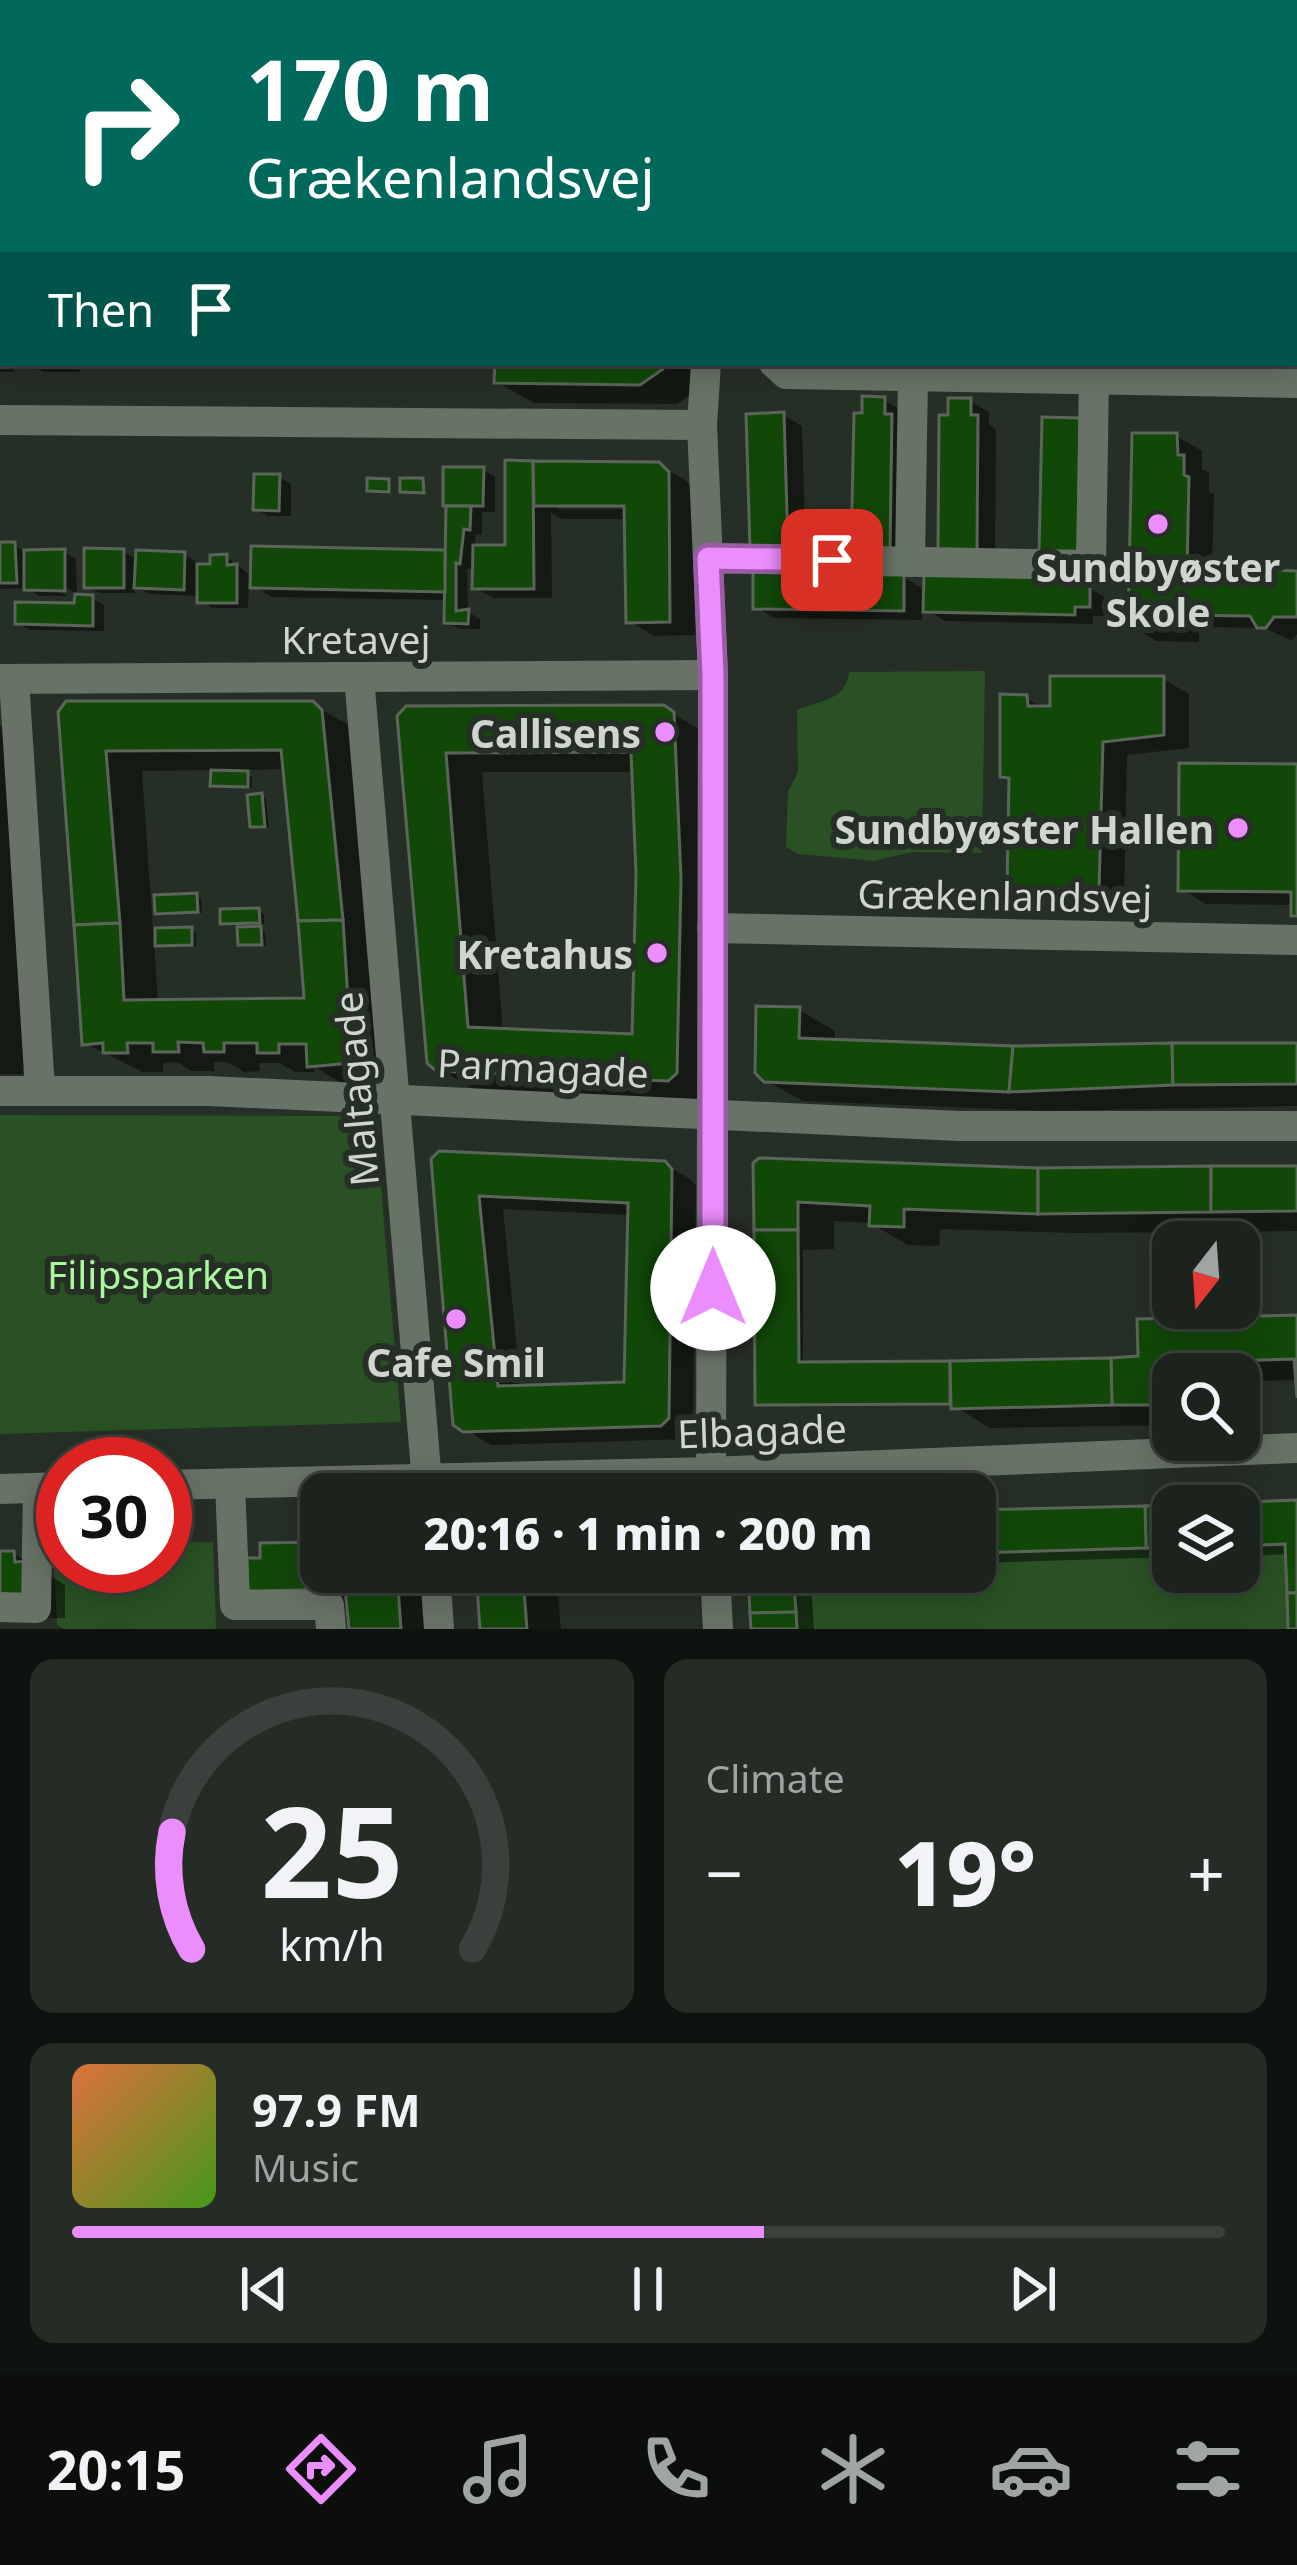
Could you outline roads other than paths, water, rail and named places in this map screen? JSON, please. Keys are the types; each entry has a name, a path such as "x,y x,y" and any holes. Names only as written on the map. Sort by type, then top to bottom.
{"street":[{"path":"706,366 703,425 713,675 710,1473"},
{"path":"777,366 786,374 1297,383"},
{"path":"910,562 913,376"},
{"path":"708,558 1091,565 1094,379"},
{"path":"0,420 703,425"},
{"name":"Kretavej","path":"7,679 713,675"},
{"name":"Maltagade","path":"358,677 427,1473"},
{"path":"7,679 40,1089"},
{"name":"Grækenlandsvej","path":"712,928 1297,940"},
{"name":"Parmagade","path":"0,1091 396,1098 959,1126 1297,1126"},
{"name":"Elbagade","path":"878,1473 1297,1448"},
{"path":"230,1484 235,1604 329,1605 331,1629"},
{"name":"Elbagade","path":"192,1485 300,1485"},
{"path":"0,1489 36,1488"},
{"path":"0,1607 36,1607 38,1593"},
{"path":"437,1593 440,1629"},
{"path":"716,1593 718,1629"}],"place":[{"name":"Sundbyøster Skole","path":"1158,524"},
{"name":"Callisens","path":"665,732"},
{"name":"Sundbyøster Hallen","path":"1238,828"},
{"name":"Kretahus","path":"657,953"},
{"name":"Cafe Smil","path":"456,1319"}],"park label":[{"name":"Filipsparken","path":"158,1273"}]}
